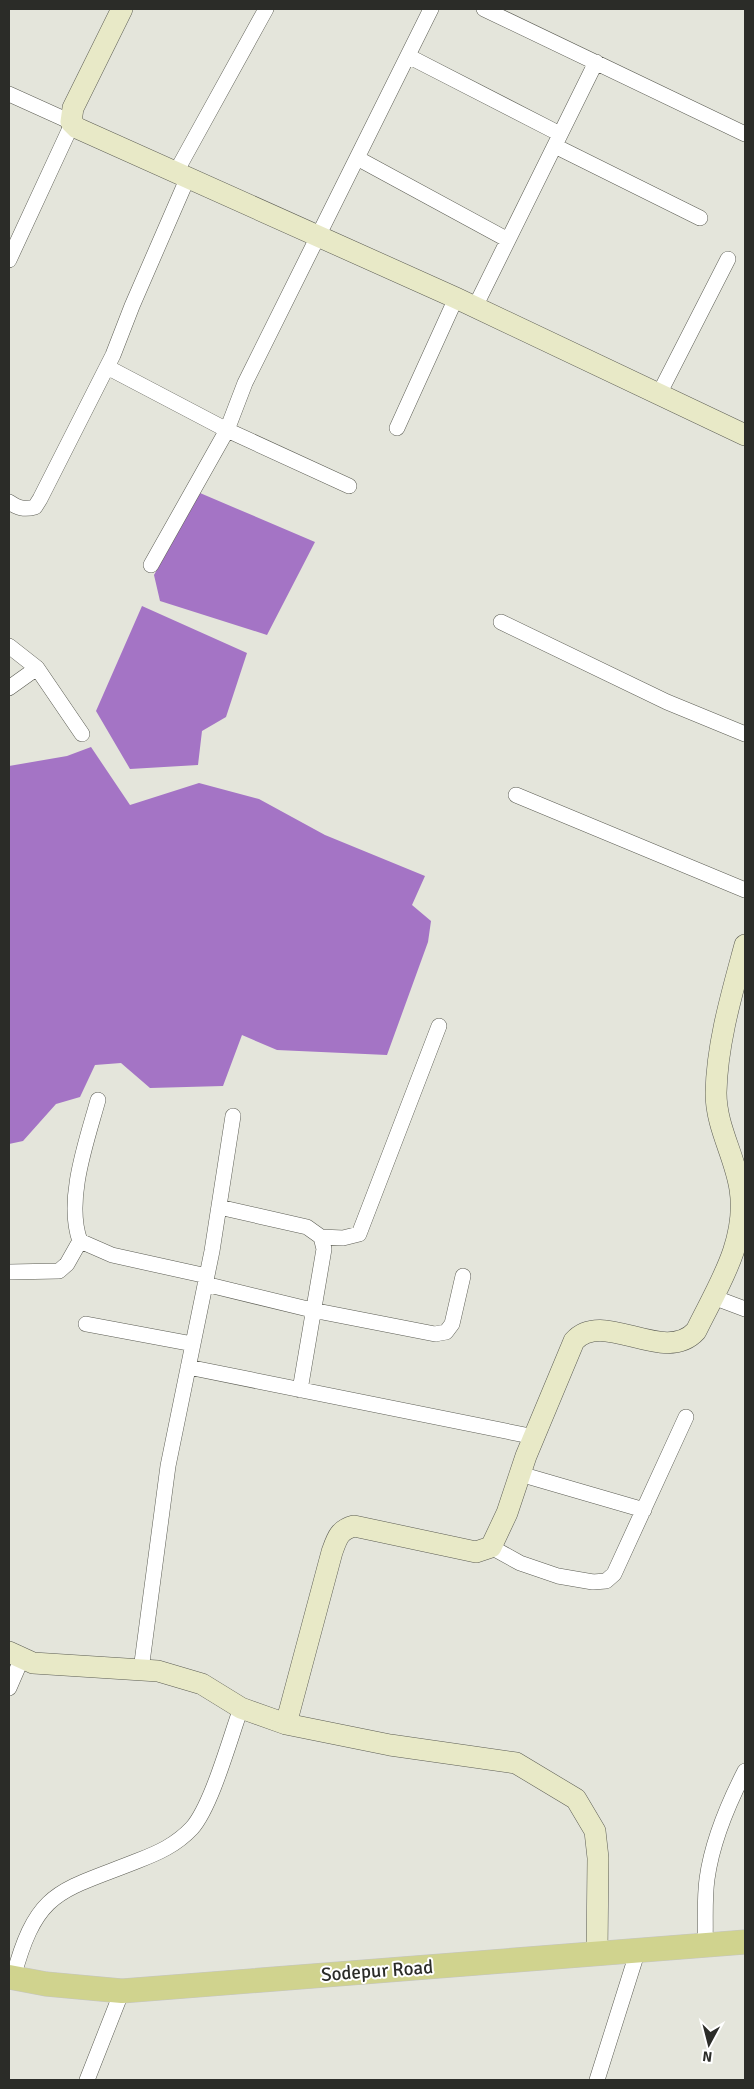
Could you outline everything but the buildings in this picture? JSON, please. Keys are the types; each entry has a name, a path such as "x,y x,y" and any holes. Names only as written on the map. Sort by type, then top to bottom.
{"main road":[{"name":"Sodepur Road","path":"11,1977 46,1984 122,1991 745,1942"}],"street":[{"path":"9,260 71,123 73,108 122,9"},
{"path":"9,502 20,509 27,510 35,507 107,367 182,175 266,9"},
{"path":"151,565 227,430 244,383 431,9"},
{"path":"484,9 745,134"},
{"path":"408,56 700,218"},
{"path":"475,307 596,62"},
{"path":"9,94 71,123 88,134 456,298 745,435"},
{"path":"357,158 508,240"},
{"path":"659,394 728,259"},
{"path":"397,428 456,298"},
{"path":"107,367 227,430 349,486"},
{"path":"501,622 667,702 745,734"},
{"path":"9,646 37,668 82,734"},
{"path":"9,688 37,668"},
{"path":"516,795 745,890"},
{"path":"491,1547 574,1341 581,1334 600,1330 665,1343 689,1338 696,1331 734,1251 741,1222 740,1188 719,1120 716,1094 724,1024 745,945"},
{"path":"219,1207 308,1227 321,1237 343,1238 359,1234 439,1026"},
{"path":"98,1100 77,1182 75,1227 80,1241 112,1255 312,1310 435,1334 446,1332 452,1324 464,1276"},
{"path":"141,1670 168,1466 206,1280 233,1116"},
{"path":"300,1390 308,1351 312,1310 324,1249 321,1237"},
{"path":"9,1272 59,1271 67,1264 80,1241"},
{"path":"713,1297 745,1309"},
{"path":"86,1324 193,1344"},
{"path":"188,1367 535,1436"},
{"path":"286,1724 332,1552 339,1535 344,1529 354,1526 476,1552 491,1547 520,1563 558,1576 592,1582 606,1581 614,1574 686,1417"},
{"path":"520,1474 644,1510"},
{"path":"9,1688 15,1655 33,1662 158,1670 202,1684 241,1708 286,1724 390,1745 516,1763 576,1799 595,1831 598,1858 597,1954"},
{"path":"11,1977 22,1943 37,1915 54,1896 76,1884 166,1850 193,1827 207,1802 241,1708"},
{"path":"705,1945 707,1880 714,1845 733,1794 745,1771"},
{"path":"597,2080 638,1950"},
{"path":"87,2080 122,1991"}],"shaded area":[{"path":"200,493 315,542 267,635 160,601 154,575"},
{"path":"142,606 247,653 226,717 202,731 198,765 130,769 96,711"},
{"path":"91,747 130,805 199,783 259,799 325,835 425,876 412,905 431,921 428,942 387,1055 277,1050 242,1035 223,1086 150,1088 121,1063 95,1065 80,1097 56,1104 23,1141 9,1144 9,766 67,756"}]}
